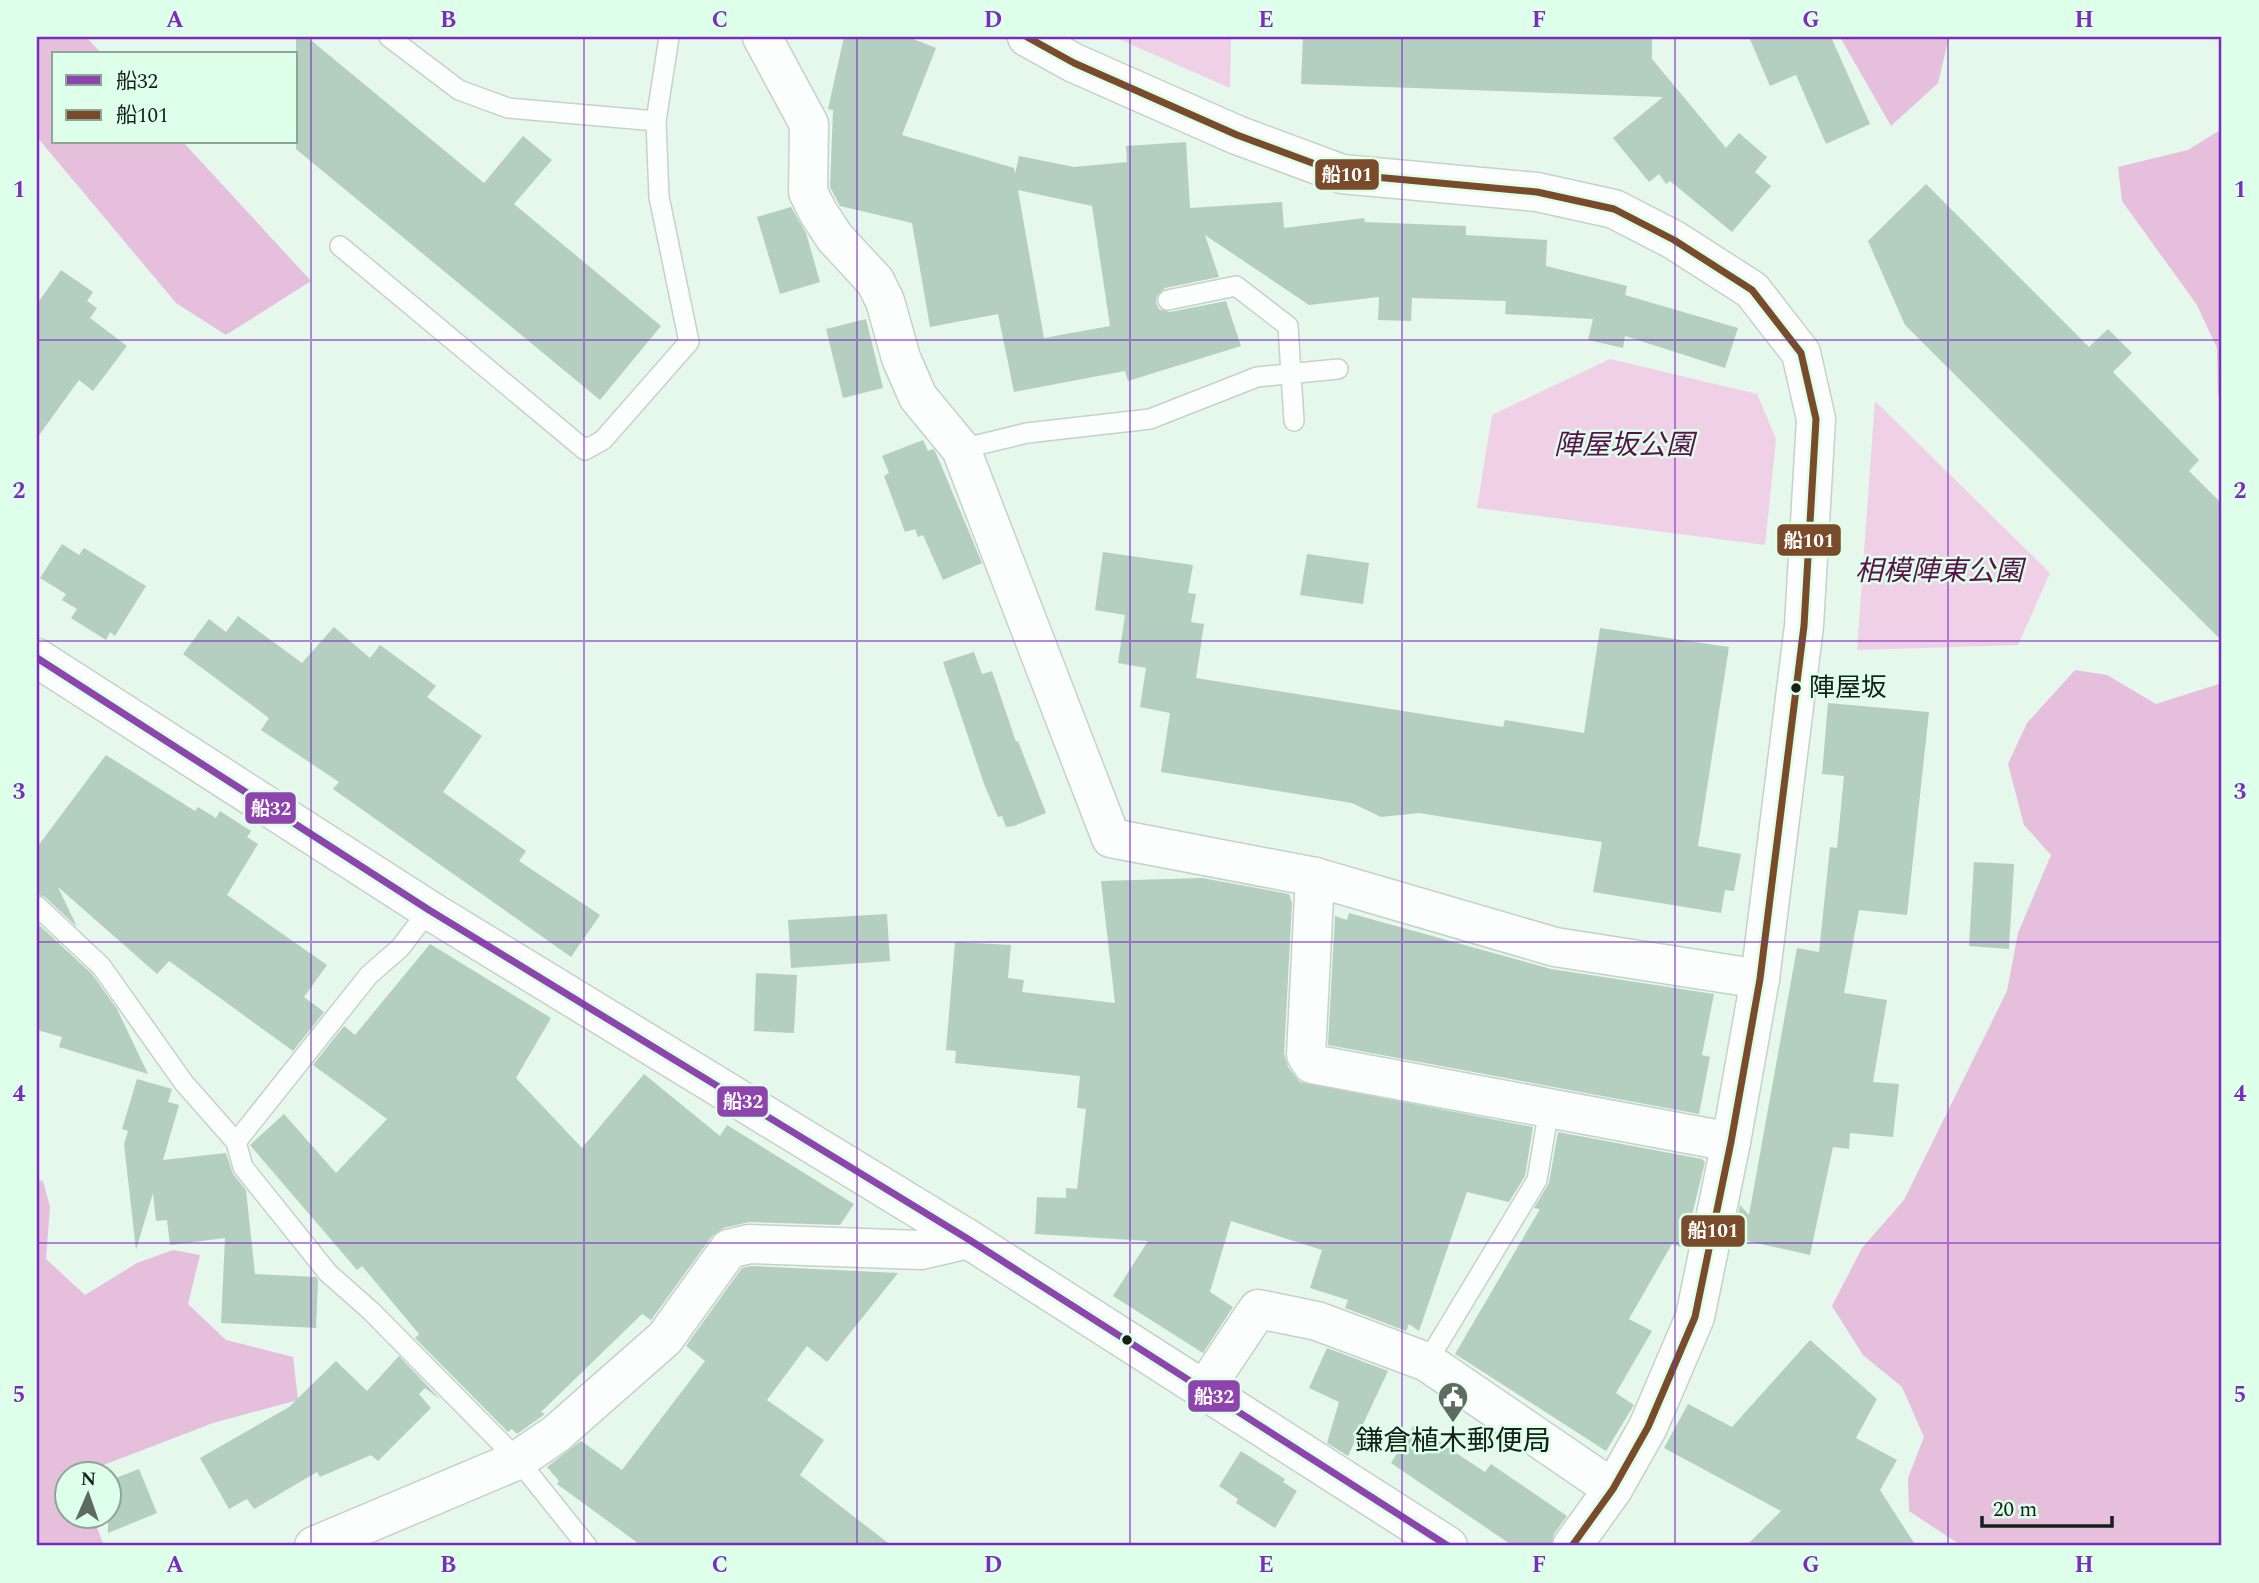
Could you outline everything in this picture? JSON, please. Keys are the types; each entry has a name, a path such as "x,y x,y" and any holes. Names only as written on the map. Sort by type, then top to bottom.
{"street":[{"path":"762,37 809,124 808,191 817,212 835,238 875,281 885,301 901,358 918,397 961,449 1111,838 1315,877 1555,947 1760,979"},
{"path":"1027,37 1074,63 1237,135 1342,174 1537,192 1614,209 1674,240 1752,290 1801,353 1816,419 1814,502 1804,626 1760,979 1731,1142 1695,1317 1648,1427 1614,1489 1572,1546"},
{"path":"37,658 429,910 968,1239 1448,1546"},
{"path":"1315,877 1306,1055 1312,1065 1731,1142"},
{"path":"314,1546 518,1461 556,1434 665,1338 729,1249 749,1244 921,1250 968,1239"},
{"path":"1204,1390 1258,1309 1317,1321 1427,1362 1614,1489"}],"lane":[{"path":"389,37 459,90 508,108 656,121"},
{"path":"340,246 585,450 603,440 689,342 659,197 656,121 669,37"},
{"path":"1168,300 1236,286 1288,326 1294,421"},
{"path":"961,449 1027,433 1150,419 1257,377 1338,369"},
{"path":"37,905 101,966 184,1083 236,1142 243,1167 328,1273 371,1311 518,1461 587,1546"},
{"path":"236,1142 369,975 400,948 429,910"},
{"path":"1427,1362 1537,1180 1549,1109"}],"green space":[{"path":"1114,37 1231,37 1230,88"},
{"name":"陣屋坂公園","path":"1610,359 1757,394 1776,439 1765,545 1477,508 1492,415"},
{"name":"相模陣東公園","path":"1875,401 2050,573 2018,645 1857,650"}],"shaded area":[{"path":"37,37 86,37 100,52 52,52 52,144 185,144 311,281 226,335 176,303 37,137"},
{"path":"1840,37 1949,37 1938,83 1891,126"},
{"path":"2222,129 2222,404 2218,395 2217,348 2197,305 2122,201 2118,167 2188,150"},
{"path":"2075,670 2107,675 2156,704 2222,683 2222,1546 1962,1546 1909,1511 1908,1478 1924,1437 1902,1387 1863,1355 1832,1306 1862,1248 1904,1200 2007,991 2018,933 2051,855 2024,825 2008,764 2027,723"},
{"path":"37,1180 43,1181 50,1207 46,1259 85,1295 137,1263 173,1250 200,1255 188,1304 226,1340 293,1357 298,1400 213,1423 117,1460 52,1460 52,1530 98,1530 104,1546 37,1546"}],"building":[{"path":"296,37 307,37 484,183 523,136 552,160 514,204 661,326 600,400 296,149"},
{"path":"844,37 908,37 936,48 902,135 1014,168 1015,174 1019,156 1074,167 1127,162 1126,146 1186,142 1190,208 1282,202 1284,228 1364,218 1365,222 1466,226 1466,235 1547,240 1546,266 1627,286 1625,295 1738,328 1725,368 1625,336 1623,348 1588,340 1593,319 1505,314 1506,301 1412,298 1411,321 1378,320 1379,297 1309,305 1205,235 1219,277 1165,288 1157,296 1156,303 1159,309 1170,312 1226,301 1241,346 1128,381 1125,371 1014,392 998,314 930,327 912,223 840,206 830,187 833,110 828,109","holes":["1018,190 1092,206 1110,326 1044,338"]},
{"path":"1303,37 1652,37 1652,59 1726,148 1739,133 1767,157 1755,172 1771,186 1732,232 1670,181 1666,184 1659,174 1649,182 1613,138 1663,97 1301,84"},
{"path":"1749,37 1831,37 1870,124 1826,144 1796,75 1770,86"},
{"path":"1926,184 2089,347 2108,329 2132,353 2113,372 2199,460 2189,471 2222,504 2222,641 1905,325 1868,241"},
{"path":"791,207 806,233 820,282 780,294 757,217"},
{"path":"61,270 93,292 87,301 97,308 90,318 127,346 93,391 79,380 37,438 37,304"},
{"path":"866,319 883,388 843,398 826,329"},
{"path":"923,440 928,451 933,449 936,453 982,563 943,580 923,535 918,537 915,529 905,532 884,476 889,473 882,456"},
{"path":"62,544 79,555 84,548 146,586 115,636 110,632 106,640 71,618 77,609 62,600 66,594 40,578"},
{"path":"1103,552 1193,565 1188,593 1196,594 1191,622 1204,624 1196,678 1503,727 1505,720 1584,733 1600,628 1729,647 1698,846 1741,854 1734,891 1725,890 1721,913 1593,892 1602,842 1419,813 1381,817 1352,803 1161,772 1170,713 1140,707 1146,668 1118,663 1125,615 1095,610"},
{"path":"1307,554 1369,563 1363,604 1300,595"},
{"path":"238,616 302,663 334,627 370,658 380,645 436,686 427,697 482,736 443,792 526,851 519,861 600,915 571,957 333,789 339,782 261,730 269,718 183,654 209,619 226,632"},
{"path":"974,652 982,674 992,671 1016,742 1018,741 1046,813 1014,826 1006,827 1002,816 998,817 984,784 943,662"},
{"path":"1828,703 1929,712 1907,915 1859,910 1844,993 1887,1000 1873,1082 1899,1084 1893,1137 1850,1133 1849,1149 1833,1147 1810,1255 1734,1238 1740,1205 1749,1215 1797,948 1819,952 1830,847 1837,848 1844,776 1822,774"},
{"path":"106,755 195,811 198,807 216,818 220,811 251,831 247,837 258,844 227,895 327,965 304,997 324,1012 293,1051 169,961 157,974 58,887 77,927 45,897 37,894 37,843 38,846"},
{"path":"1974,862 2014,864 2009,949 1969,946"},
{"path":"1202,878 1289,894 1292,903 1284,1054 1288,1067 1300,1082 1533,1127 1525,1176 1509,1202 1467,1192 1419,1331 1409,1324 1406,1331 1345,1308 1348,1300 1310,1288 1322,1250 1231,1221 1210,1292 1233,1307 1203,1353 1113,1296 1148,1241 1035,1234 1037,1197 1066,1198 1066,1188 1077,1189 1086,1109 1077,1108 1080,1076 955,1063 956,1051 946,1050 955,942 1011,945 1008,978 1024,980 1022,992 1115,1003 1101,881"},
{"path":"1349,913 1551,969 1714,994 1702,1055 1710,1057 1699,1114 1328,1045 1335,916 1347,920"},
{"path":"887,914 890,961 791,968 788,920"},
{"path":"37,923 92,974 117,1009 148,1074 59,1047 62,1037 37,1030"},
{"path":"430,944 551,1018 516,1078 582,1148 644,1074 720,1136 727,1125 854,1204 840,1225 749,1222 724,1228 712,1236 651,1320 642,1314 541,1412 545,1414 517,1434 512,1429 508,1432 415,1338 419,1334 362,1266 357,1270 250,1145 284,1114 336,1173 387,1119 313,1065 344,1026 355,1035"},
{"path":"756,973 797,975 794,1033 754,1031"},
{"path":"137,1079 172,1089 168,1102 179,1105 163,1160 226,1153 233,1174 246,1190 255,1274 316,1277 316,1328 221,1323 225,1238 170,1245 167,1220 156,1221 153,1193 136,1250 124,1144 128,1131 122,1129"},
{"path":"1558,1132 1702,1159 1705,1162 1684,1248 1672,1244 1629,1319 1652,1331 1616,1393 1634,1405 1606,1451 1455,1354 1540,1209 1534,1208 1549,1183"},
{"path":"751,1266 898,1273 827,1362 807,1346 767,1400 824,1440 800,1475 892,1546 642,1546 557,1484 559,1481 547,1467 581,1441 622,1470 705,1361 686,1346 742,1268"},
{"path":"1810,1340 1877,1399 1856,1438 1897,1460 1880,1490 1916,1546 1746,1546 1781,1511 1664,1448 1688,1404 1732,1427"},
{"path":"1327,1348 1388,1371 1348,1456 1327,1443 1339,1402 1309,1388"},
{"path":"399,1356 441,1400 425,1388 419,1394 431,1408 378,1461 371,1455 320,1477 317,1472 254,1509 247,1499 229,1509 200,1458 289,1407 336,1361 367,1391"},
{"path":"1414,1425 1485,1472 1491,1464 1567,1516 1554,1534 1551,1546 1513,1546 1391,1463"},
{"path":"1241,1451 1285,1479 1283,1482 1297,1491 1275,1528 1236,1503 1238,1499 1219,1486"},
{"path":"139,1469 157,1513 122,1527 122,1476"}],"transit line":[{"name":"船101","path":"1027,37 1074,63 1237,135 1342,174 1537,192 1614,209 1674,240 1752,290 1801,353 1816,419 1804,626 1760,979 1731,1142 1695,1317 1648,1427 1613,1489 1572,1546"},
{"name":"船32","path":"37,658 429,910 968,1239 1448,1546"}],"place":[{"name":"陣屋坂","path":"1796,688"},
{"name":"鎌倉植木郵便局","path":"1453,1424"}]}
